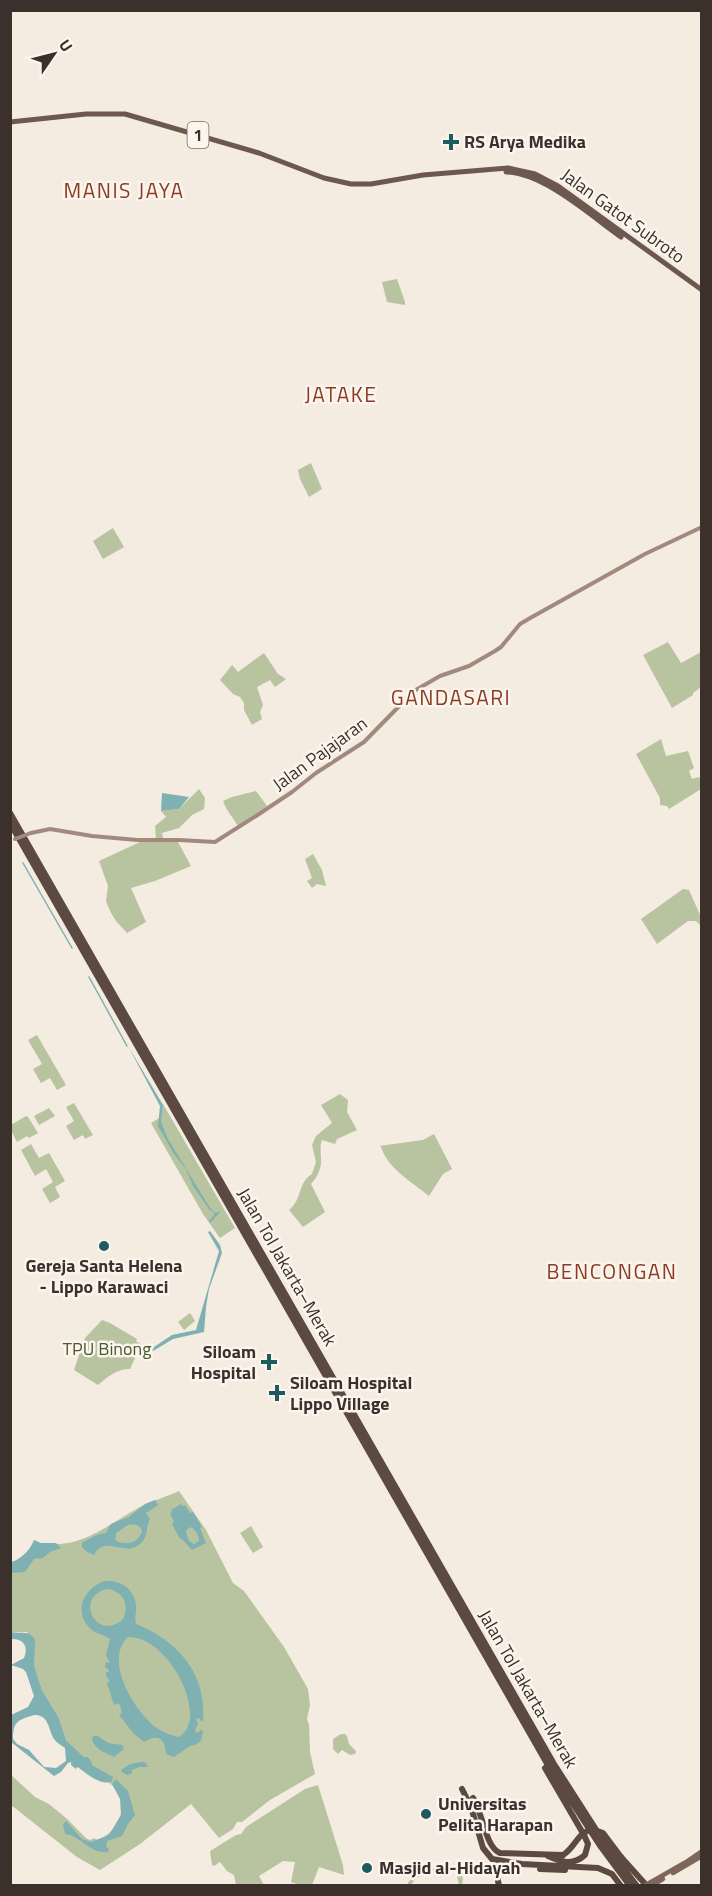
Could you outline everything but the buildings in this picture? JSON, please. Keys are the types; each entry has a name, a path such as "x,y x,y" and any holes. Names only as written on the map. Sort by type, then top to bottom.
{"highway":[{"name":"Jalan Gatot Subroto","path":"10,122 87,114 125,114 259,153 333,181 364,185 458,171 506,168 522,170 558,186 702,292"},
{"name":"Jalan Tol Jakarta–Merak","path":"10,813 554,1764 577,1802 626,1872 646,1885"},
{"name":"Jalan Tol Jakarta–Merak","path":"10,823 509,1698 572,1804 630,1886"},
{"path":"509,1698 516,1717 588,1844 585,1855 575,1862 564,1862 548,1856"},
{"path":"462,1789 476,1821 483,1848 492,1859 522,1864 598,1868 612,1874 620,1886"},
{"path":"473,1798 488,1839 495,1851 548,1856 563,1855 569,1851 581,1834 592,1829 603,1833 646,1885"},
{"path":"499,1886 496,1873 499,1867 511,1862"}],"main road":[{"name":"Jalan Pajajaran","path":"13,840 50,829 92,837 215,842 364,742 414,691 440,676 466,667 495,651 520,624 531,617 645,554 702,527"},
{"path":"646,1885 702,1854"}],"green space":[{"path":"397,279 405,305 387,302 382,282"},
{"path":"311,463 322,489 309,497 298,470"},
{"path":"113,528 124,547 103,559 93,541"},
{"path":"668,642 681,663 701,652 701,687 672,708 643,655"},
{"path":"264,653 278,674 286,679 275,687 270,680 257,687 263,705 260,712 262,719 252,725 240,697 233,694 220,680 232,665 238,672"},
{"path":"661,739 666,756 688,751 694,768 689,771 692,779 699,777 701,782 701,789 669,809 667,806 660,805 660,798 636,754"},
{"path":"199,789 205,798 204,809 192,815 179,828 162,833 164,842 178,842 191,866 131,888 146,922 127,933 116,921 106,901 108,886 99,861 140,842 156,841 155,826 166,817 161,811 179,809"},
{"path":"256,791 267,806 238,826 223,801"},
{"path":"313,854 322,870 326,886 317,884 312,888 307,881 312,878 305,859"},
{"path":"683,889 689,890 701,917 701,926 696,921 688,921 657,944 641,919"},
{"path":"37,1035 66,1085 57,1090 50,1078 41,1083 33,1069 42,1064 28,1040"},
{"path":"340,1094 348,1100 347,1112 357,1130 337,1139 335,1144 322,1140 320,1167 311,1184 325,1212 303,1227 289,1210 296,1201 304,1182 312,1174 316,1162 312,1145 316,1136 332,1123 321,1105"},
{"path":"74,1103 93,1135 85,1139 83,1135 74,1140 66,1126 74,1121 66,1107"},
{"path":"163,1104 235,1228 220,1238 203,1214 151,1123 161,1117"},
{"path":"49,1108 55,1116 39,1125 34,1116"},
{"path":"26,1116 38,1133 17,1142 11,1125"},
{"path":"434,1134 452,1169 443,1174 429,1196 389,1162 379,1146 423,1140"},
{"path":"31,1144 39,1158 49,1153 65,1181 55,1187 60,1197 50,1203 42,1189 53,1182 46,1169 35,1176 21,1150"},
{"path":"190,1313 195,1321 184,1330 178,1322"},
{"name":"TPU Binong","path":"102,1320 137,1339 136,1341 143,1346 130,1369 109,1376 98,1385 74,1370 85,1338"},
{"path":"179,1491 206,1530 233,1583 244,1591 284,1647 308,1689 310,1705 307,1719 315,1774 270,1800 242,1822 237,1822 233,1829 219,1838 191,1804 140,1844 100,1870 77,1857 11,1805 10,1774 35,1797 49,1804 87,1839 91,1840 94,1838 97,1840 112,1830 121,1814 122,1806 116,1789 109,1783 112,1782 112,1777 92,1765 88,1757 84,1757 66,1740 59,1718 42,1690 27,1632 11,1632 11,1564 29,1551 34,1542 65,1544 78,1541 145,1505"},
{"path":"251,1526 263,1547 253,1553 240,1533"},
{"path":"341,1734 347,1736 349,1744 356,1751 355,1754 350,1755 342,1750 338,1754 333,1749 333,1739"},
{"path":"318,1785 343,1865 344,1875 319,1867 312,1885 300,1885 291,1882 295,1862 283,1861 259,1876 264,1885 236,1885 234,1875 227,1871 220,1862 212,1865 210,1851 241,1834 246,1827 305,1789"},
{"path":"448,1865 460,1872 463,1878 462,1885 459,1885 456,1872 449,1868 416,1878 411,1885 407,1885 419,1874"}],"water":[{"path":"162,793 189,797 179,809 161,811"},
{"path":"128,1046 163,1105 161,1122 168,1139 210,1208 215,1213 221,1211 210,1223 214,1213 209,1209 193,1186 186,1169 174,1154 158,1126 160,1106"},
{"path":"210,1231 220,1245 222,1253 209,1289 204,1332 173,1339 153,1351 151,1349 172,1335 196,1330 219,1251 208,1232"},
{"path":"155,1500 158,1505 146,1513 150,1519 145,1537 136,1547 129,1549 104,1546 94,1555 82,1547 82,1543 106,1533 110,1525 129,1517 145,1504","holes":["128,1525 140,1527 142,1531 139,1538 130,1543 118,1542 115,1539 116,1533"]},
{"path":"181,1504 185,1505 190,1513 193,1512 202,1527 200,1528 206,1543 192,1550 180,1539 172,1524 174,1522 170,1514 171,1510","holes":["191,1527 199,1539 194,1544 187,1536 186,1530"]},
{"path":"34,1540 41,1543 56,1543 61,1548 50,1552 43,1558 34,1559 25,1572 11,1573 11,1562 25,1554"},
{"path":"105,1581 125,1586 135,1599 136,1624 164,1639 176,1649 194,1674 203,1703 203,1720 202,1722 199,1718 196,1719 198,1723 195,1731 197,1733 203,1731 201,1741 174,1757 166,1754 160,1739 153,1738 144,1742 134,1734 119,1715 122,1713 120,1705 117,1703 114,1705 107,1683 110,1681 106,1676 109,1670 105,1667 106,1662 110,1663 106,1655 110,1639 91,1629 82,1613 87,1594","holes":["107,1589 121,1596 126,1609 123,1619 113,1625 105,1626 92,1616 90,1608 97,1594","128,1637 143,1640 157,1649 180,1679 187,1696 190,1713 188,1727 179,1737 168,1734 148,1721 125,1686 120,1672 119,1659 121,1647"]},
{"path":"10,1632 28,1634 33,1637 35,1640 34,1665 42,1690 59,1718 66,1740 84,1757 88,1757 92,1765 113,1777 112,1782 107,1783 94,1779 79,1768 76,1769 71,1762 54,1776 11,1742 11,1715 28,1707 34,1696 26,1672 11,1665 24,1658 25,1646 22,1641 11,1639","holes":["39,1715 47,1723 54,1739 65,1748 66,1761 56,1768 44,1767 29,1750 17,1744 13,1739 15,1725 20,1720"]},
{"path":"93,1736 98,1736 108,1743 122,1745 124,1749 114,1757 96,1746 92,1740"},
{"path":"143,1762 148,1767 139,1767 127,1775 121,1770 130,1764"},
{"path":"116,1779 128,1791 135,1815 122,1836 107,1841 108,1852 91,1848 71,1835 65,1834 63,1825 66,1821 82,1839 91,1842 109,1835 121,1815 120,1799 112,1784"}],"waterway":[{"path":"23,863 72,948"},
{"path":"89,977 127,1046"}],"place":[{"name":"RS Arya Medika","path":"451,142"},
{"name":"Gereja Santa Helena - Lippo Karawaci","path":"104,1246"},
{"name":"Siloam Hospital","path":"269,1362"},
{"name":"Siloam Hospital Lippo Village","path":"277,1393"},
{"name":"Universitas Pelita Harapan","path":"426,1814"},
{"name":"Masjid al-Hidayah","path":"367,1868"}],"district":[{"name":"MANIS JAYA","path":"124,191"},
{"name":"JATAKE","path":"341,395"},
{"name":"GANDASARI","path":"451,698"},
{"name":"BENCONGAN","path":"612,1272"}]}
